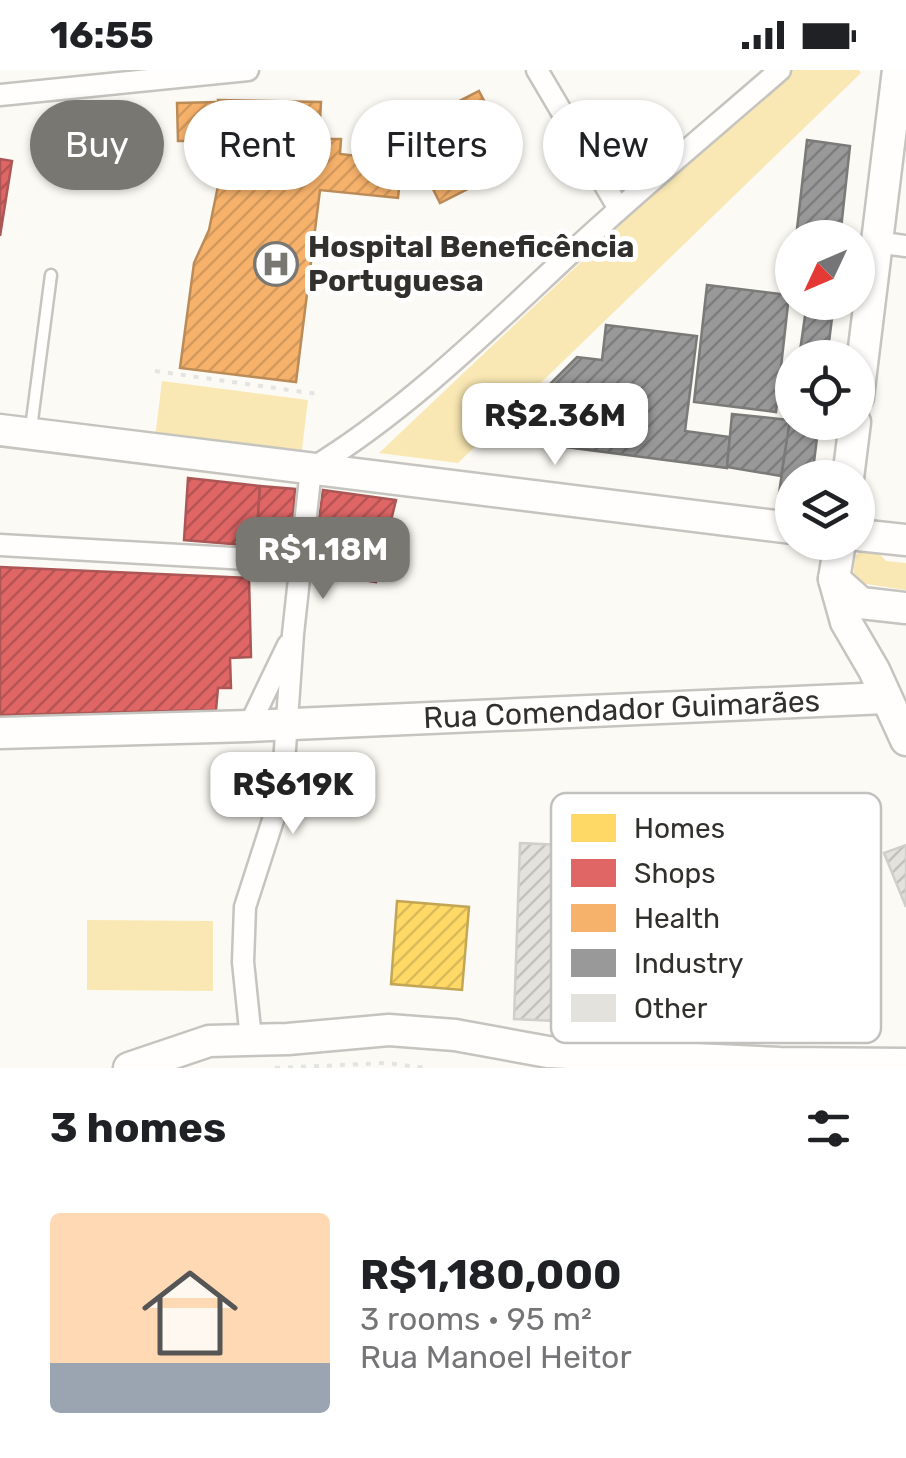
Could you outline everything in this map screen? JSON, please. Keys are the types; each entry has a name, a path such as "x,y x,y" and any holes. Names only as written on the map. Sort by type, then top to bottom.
{"street":[{"path":"537,70 619,209"},
{"path":"311,469 354,443 477,340 619,209 780,70"},
{"path":"898,70 875,242 906,246"},
{"path":"0,96 241,71"},
{"path":"15,432 775,526"},
{"path":"252,1039 243,962 245,907 282,792 293,634 311,469"},
{"path":"875,537 906,540"},
{"path":"0,545 303,562"},
{"path":"837,560 834,579 846,622 906,740"},
{"path":"834,579 861,603 895,608 874,638 880,684"},
{"path":"249,726 293,634"},
{"name":"Rua Comendador Guimarães","path":"0,732 288,724 880,684"},
{"path":"128,1068 209,1040 390,1030 455,1035 548,1052 780,1063 906,1064"}],"lane":[{"path":"15,432 52,275"}],"path":[{"path":"155,371 318,394"},
{"path":"275,1068 386,1063 427,1068"}],"shaded area":[{"path":"784,70 861,73 458,463 379,453 657,190 684,190 684,165"},
{"path":"162,381 308,400 301,457 155,438"},
{"path":"875,551 886,561 906,563 906,590 860,583 853,577 855,560 875,560"},
{"path":"87,920 213,921 213,991 87,990"}],"building: Homes":[{"path":"397,901 469,907 462,990 391,984"}],"building: Shops":[{"path":"0,159 12,161 0,236"},
{"path":"188,478 260,486 256,546 184,540"},
{"path":"260,486 295,489 291,549 256,546"},
{"path":"323,490 396,500 376,582 312,572"},
{"path":"0,567 249,578 251,657 230,658 231,688 218,688 216,710 0,715"}],"building: Health":[{"path":"479,91 484,100 461,100"},
{"path":"177,103 184,103 184,141 178,141"},
{"path":"331,139 341,139 340,154 351,155 351,190 399,190 398,198 320,190 331,190"},
{"path":"217,190 320,190 296,382 180,368 194,263 209,230"},
{"path":"434,190 466,190 440,203"}],"building: Industry":[{"path":"807,140 850,146 842,220 798,220"},
{"path":"707,285 775,293 775,320 786,320 784,340 775,340 775,412 694,402"},
{"path":"804,320 832,320 829,340 802,340"},
{"path":"606,325 697,336 685,431 730,437 727,468 496,438 577,357 602,360"},
{"path":"732,414 775,418 775,440 787,440 784,460 775,460 775,475 727,467"},
{"path":"787,440 817,440 814,460 784,460"}],"building: Other":[{"path":"520,843 551,845 551,1021 514,1019"},
{"path":"906,845 906,907 884,853"}],"place":[{"name":"Hospital Beneficência Portuguesa","path":"276,264"}]}
